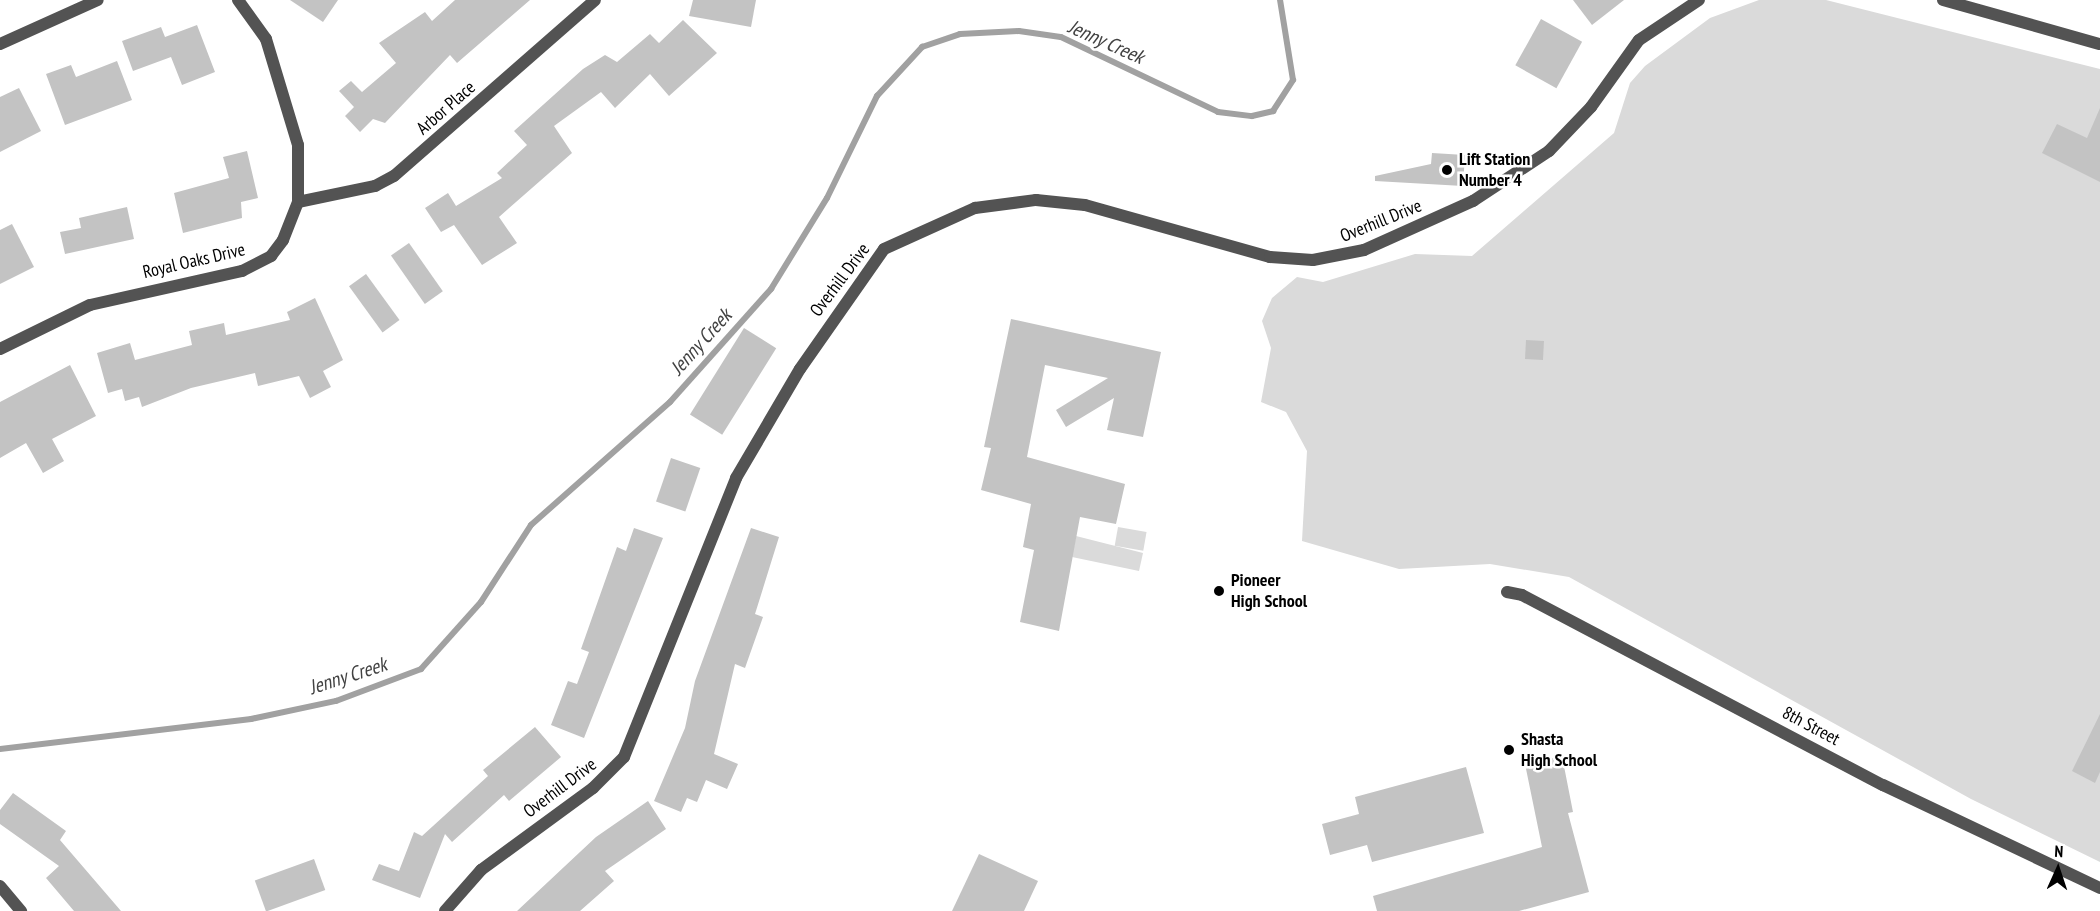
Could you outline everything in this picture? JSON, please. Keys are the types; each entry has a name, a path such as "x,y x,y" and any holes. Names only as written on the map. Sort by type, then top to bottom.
{"street":[{"path":"0,44 98,0"},
{"name":"Royal Oaks Drive","path":"0,349 90,305 256,266 283,240 298,202 300,163 293,124 266,39 238,0"},
{"name":"Arbor Place","path":"298,202 375,186 394,176 595,0"},
{"name":"Overhill Drive","path":"445,911 481,870 593,788 624,757 735,478 805,360 884,249 945,217 1036,200 1085,205 1270,257 1313,261 1364,250 1473,201 1550,151 1591,107 1639,40 1699,0"},
{"path":"1943,0 2100,44"},
{"name":"8th Street","path":"1507,592 1522,595 1883,785 2100,888"},
{"path":"0,886 21,911"}],"shaded area":[{"path":"1759,0 1826,0 2100,69 2100,862 1971,799 1569,577 1490,564 1399,569 1302,541 1307,451 1286,412 1261,402 1271,348 1262,321 1272,298 1297,277 1323,282 1415,254 1472,256 1614,133 1630,83 1645,66 1710,18"},
{"path":"1118,527 1147,532 1143,551 1115,546"},
{"path":"1076,536 1143,553 1139,571 1072,557"}],"building":[{"path":"290,0 338,0 323,22"},
{"path":"455,0 530,0 457,63 450,55 385,123 373,119 360,132 345,116 354,107 339,91 351,81 362,92 396,63 379,43 425,12 432,21"},
{"path":"693,0 756,0 751,27 689,16"},
{"path":"1573,0 1624,0 1592,25"},
{"path":"1541,19 1582,42 1556,88 1515,65"},
{"path":"683,20 717,53 669,96 650,74 615,108 601,92 554,126 572,153 499,217 517,243 482,265 454,225 441,232 425,208 448,193 456,206 502,178 497,173 527,145 514,131 583,69 605,55 617,62 650,34 659,43"},
{"path":"197,25 215,72 182,85 171,57 133,71 122,41 161,27 165,37"},
{"path":"117,61 132,100 65,125 46,74 71,65 76,77"},
{"path":"19,88 41,131 0,152 0,97"},
{"path":"2100,108 2100,182 2042,153 2057,124 2087,138"},
{"path":"247,151 258,198 241,202 242,218 183,233 174,193 229,178 223,157"},
{"path":"1432,153 1465,155 1463,186 1375,181 1375,176 1431,164"},
{"path":"127,207 134,239 65,254 60,232 81,228 79,218"},
{"path":"12,224 34,267 0,284 0,230"},
{"path":"409,243 443,291 425,304 391,256"},
{"path":"366,274 400,320 383,332 349,286"},
{"path":"315,298 343,360 323,371 331,387 310,398 299,376 258,386 255,373 191,388 142,407 139,397 125,401 122,389 108,393 97,353 130,343 135,360 192,345 189,331 224,323 226,335 290,320 287,312"},
{"path":"1011,319 1161,352 1143,437 1107,430 1114,398 1066,427 1056,410 1108,378 1045,365 1027,457 1125,484 1116,524 1080,517 1059,631 1020,622 1034,550 1023,547 1031,504 981,490 991,448 984,447"},
{"path":"744,328 776,348 722,435 690,415"},
{"path":"1526,340 1544,341 1543,360 1525,359"},
{"path":"70,365 96,416 52,439 64,461 43,473 26,443 0,458 0,402"},
{"path":"671,458 700,468 685,512 656,501"},
{"path":"634,528 663,538 584,738 551,725 568,681 577,684 589,652 581,649 617,547 626,551"},
{"path":"751,528 779,537 755,614 763,617 745,668 735,664 714,754 738,764 727,789 706,780 697,802 687,798 681,812 654,801 685,728 695,681"},
{"path":"2100,714 2100,772 2095,783 2072,771"},
{"path":"535,727 561,757 509,801 504,795 452,842 445,834 420,898 372,880 379,864 399,871 414,832 422,836 488,776 483,770"},
{"path":"1562,756 1573,812 1568,813 1589,892 1519,911 1377,911 1373,896 1542,847 1525,764"},
{"path":"1466,767 1484,833 1372,862 1367,845 1330,855 1322,824 1359,814 1355,797"},
{"path":"13,793 66,831 60,840 121,911 74,911 46,878 59,866 0,824 0,810"},
{"path":"648,801 666,829 605,871 614,881 580,911 517,911 596,837"},
{"path":"979,854 1038,881 1024,911 952,911"},
{"path":"314,859 325,890 266,911 255,881"}],"waterway":[{"name":"Jenny Creek","path":"0,749 251,719 336,701 421,669 481,602 531,525 670,402 771,289 827,198 877,96 922,47 960,34 1019,31 1061,37 1218,112 1252,116 1273,111 1293,80 1280,0"}],"place":[{"name":"Lift Station Number 4","path":"1447,170"},
{"name":"Pioneer High School","path":"1219,591"},
{"name":"Shasta High School","path":"1509,750"}]}
